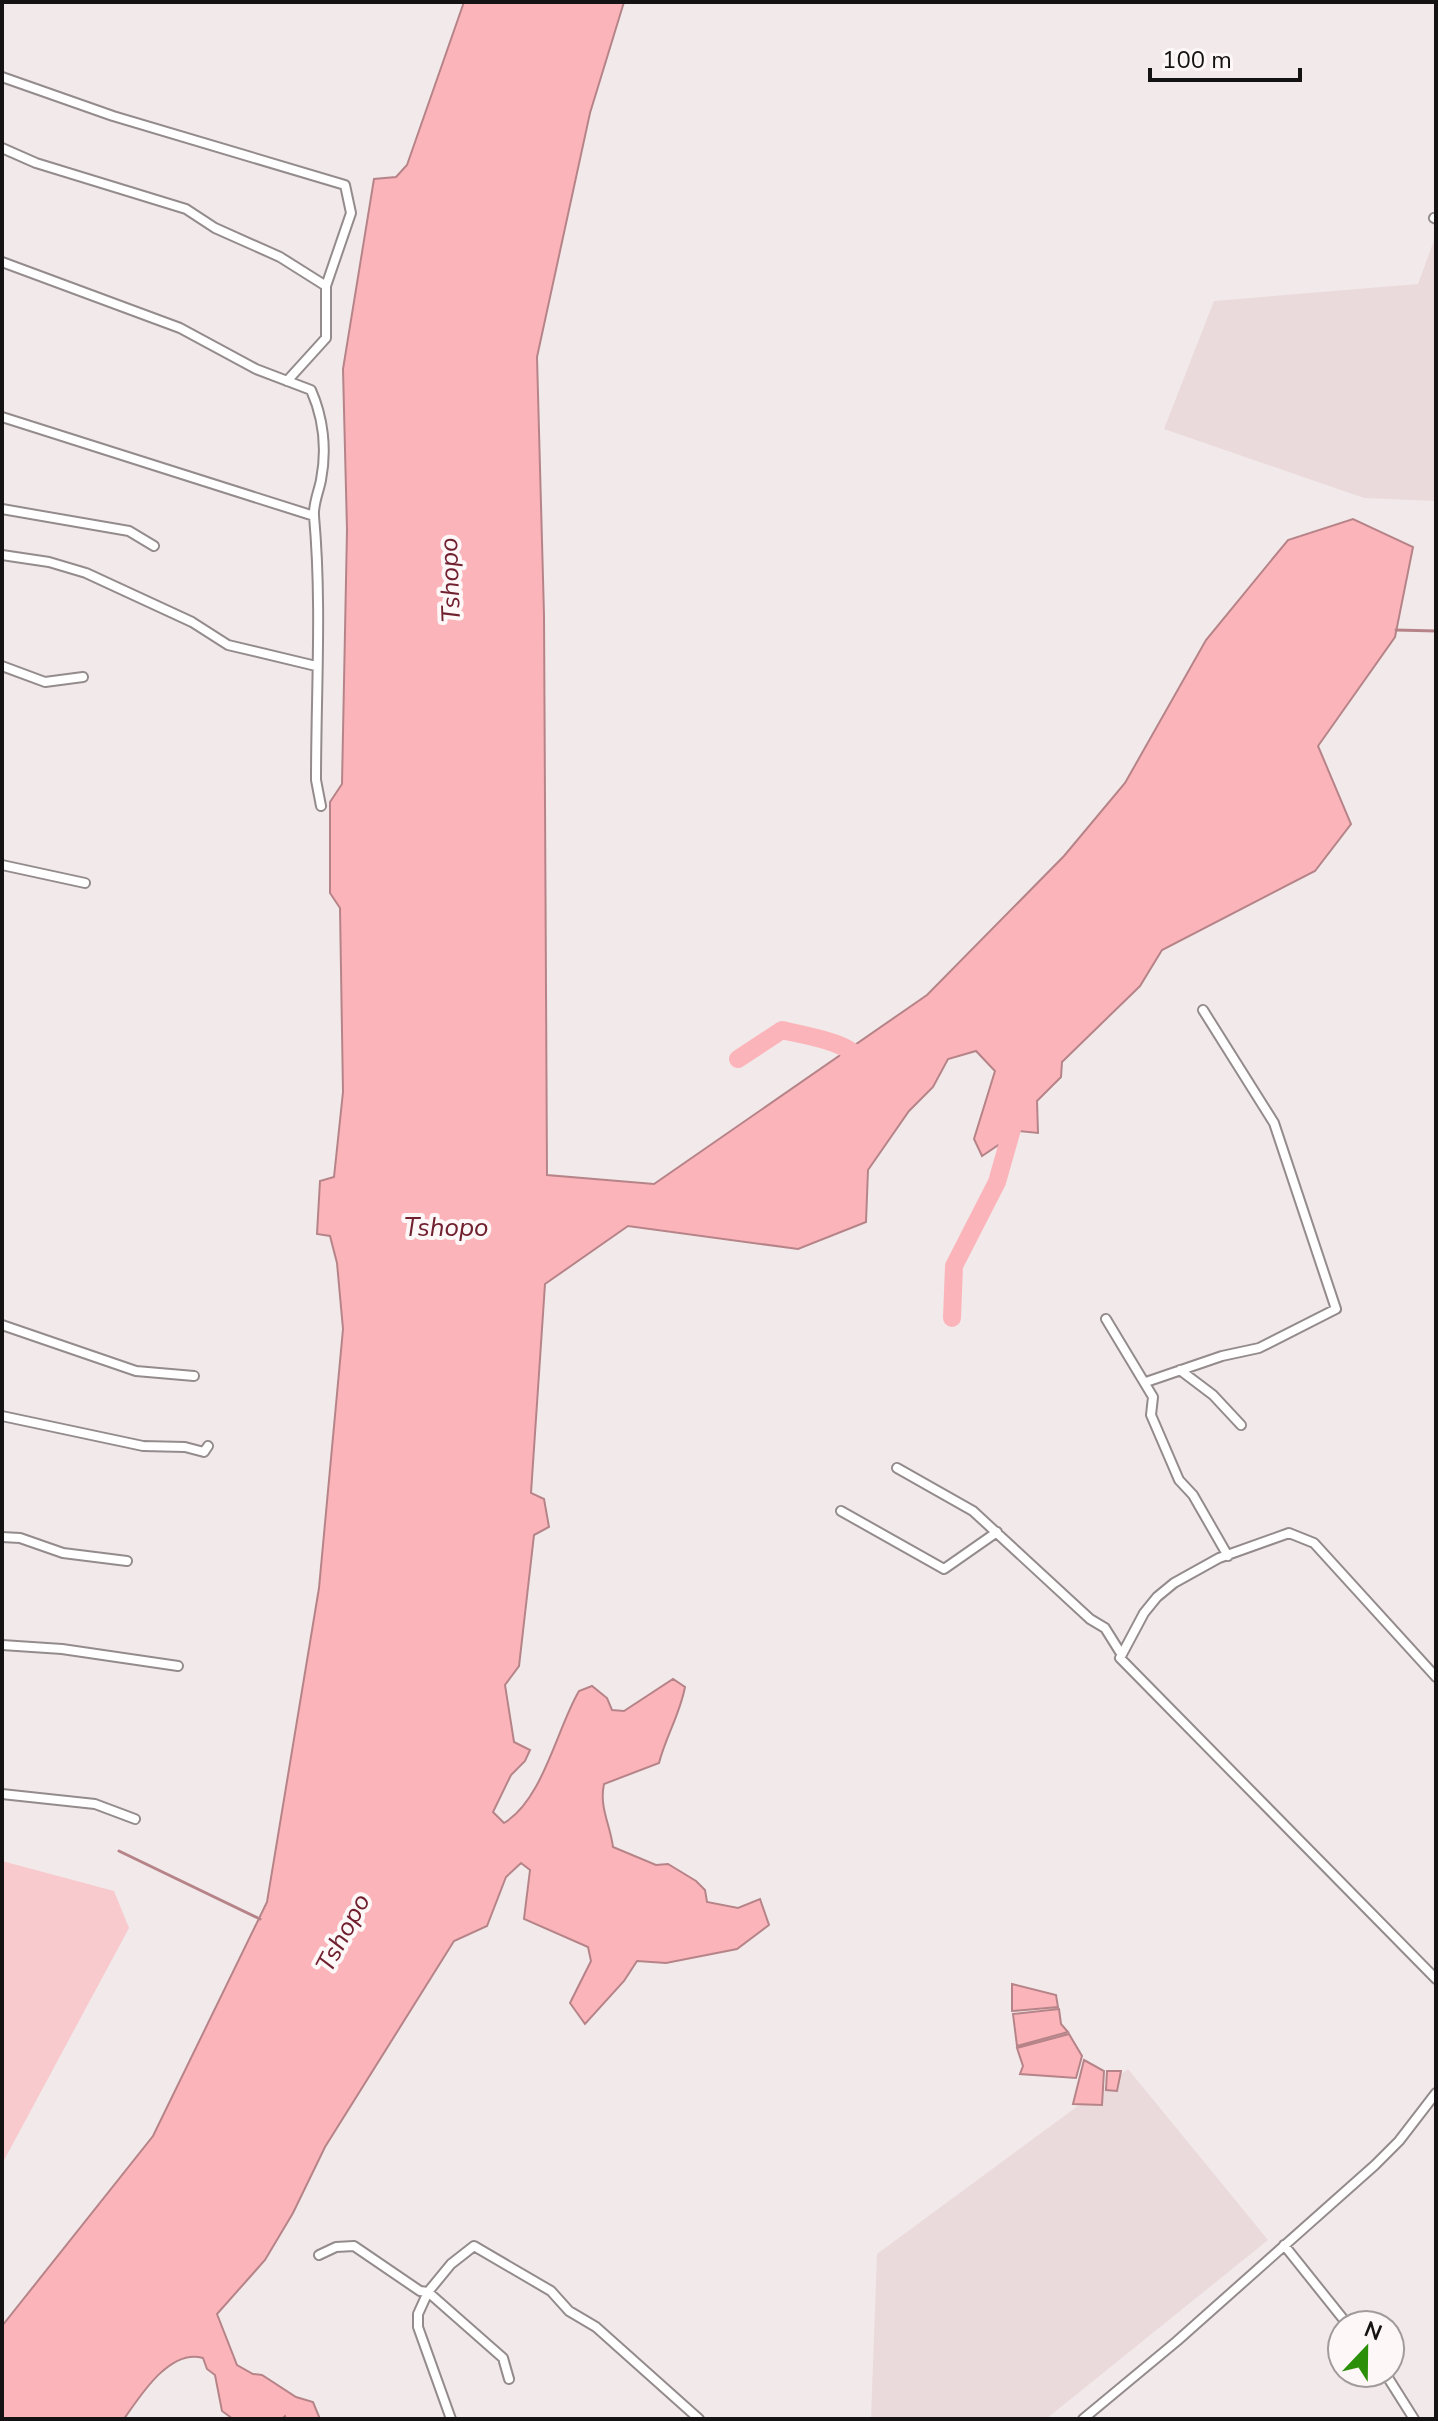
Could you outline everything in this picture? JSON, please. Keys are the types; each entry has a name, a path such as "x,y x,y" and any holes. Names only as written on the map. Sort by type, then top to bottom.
{"street":[{"path":"2,77 113,116 345,185 351,213 326,286 326,338 287,381"},
{"path":"2,148 36,163 186,209 215,228 280,257 326,286"},
{"path":"2,262 180,328 287,381 307,386 320,412 322,476 314,516 320,612 316,666 316,780 321,806"},
{"path":"2,417 314,516"},
{"path":"2,509 129,531 154,546"},
{"path":"2,555 49,562 86,573 192,622 228,645 316,666"},
{"path":"2,666 45,682 83,677"},
{"path":"2,865 85,883"},
{"path":"1146,1382 1259,1348 1336,1309 1274,1123 1203,1010"},
{"path":"1106,1319 1153,1397 1151,1415 1179,1480 1193,1495 1228,1556"},
{"path":"2,1325 136,1371 194,1376"},
{"path":"1180,1370 1213,1395 1241,1425"},
{"path":"2,1416 143,1446 176,1446 204,1452 208,1446"},
{"path":"897,1468 973,1511 1090,1619 1105,1628 1120,1652 1121,1661 1436,1979"},
{"path":"841,1511 944,1569 997,1532"},
{"path":"1120,1652 1157,1597 1197,1569 1272,1536 1289,1533 1314,1543 1436,1677"},
{"path":"2,1537 20,1538 63,1553 127,1561"},
{"path":"2,1645 62,1649 178,1666"},
{"path":"2,1794 95,1804 135,1819"},
{"path":"1083,2419 1399,2141 1436,2093"},
{"path":"1284,2245 1335,2309"},
{"path":"319,2255 336,2247 354,2246 420,2291 428,2292 503,2358 509,2379"},
{"path":"451,2419 418,2327 418,2314 428,2292 451,2264 474,2246 551,2291 569,2311 596,2327 699,2419"},
{"path":"1395,2389 1414,2419"}],"shaded area":[{"path":"1436,235 1436,501 1364,498 1164,429 1214,301 1418,284"},
{"path":"2,1861 114,1891 129,1928 2,2164"},
{"path":"1128,2069 1268,2240 1046,2419 871,2419 877,2254"}],"water":[{"name":"Tshopo","path":"464,2 624,2 590,113 537,357 544,615 547,1175 654,1184 927,995 1064,856 1125,783 1206,640 1288,540 1353,519 1413,547 1395,637 1318,746 1351,824 1315,871 1162,950 1140,986 1062,1062 1061,1077 1037,1101 1038,1133 1019,1131 982,1156 974,1139 995,1071 976,1051 948,1059 933,1087 909,1111 868,1170 866,1222 798,1249 628,1226 545,1284 531,1493 544,1499 549,1527 534,1535 519,1666 505,1685 514,1742 530,1750 525,1761 511,1775 493,1812 504,1823 529,1798 579,1691 592,1686 607,1698 612,1710 624,1711 673,1679 685,1687 659,1763 604,1784 604,1808 613,1847 656,1865 668,1864 696,1881 705,1890 707,1902 738,1908 760,1899 769,1925 737,1949 666,1963 637,1961 624,1981 585,2024 570,2003 591,1961 588,1947 524,1919 530,1870 521,1863 506,1877 487,1926 454,1941 325,2147 293,2213 265,2260 217,2314 237,2365 253,2374 262,2375 296,2397 313,2402 320,2419 286,2419 285,2416 282,2419 233,2419 222,2411 215,2375 207,2369 203,2358 191,2357 179,2360 157,2376 124,2419 2,2419 2,2326 153,2136 267,1902 319,1588 343,1329 337,1263 330,1236 317,1234 320,1181 334,1177 343,1092 340,908 330,893 330,802 342,784 347,530 343,369 374,179 396,177 407,165"},
{"path":"1012,1984 1056,1995 1058,2007 1012,2011"},
{"path":"1059,2009 1061,2024 1068,2032 1017,2046 1013,2014"},
{"path":"1069,2034 1082,2056 1076,2078 1020,2074 1023,2066 1017,2048"},
{"path":"1084,2060 1104,2071 1102,2105 1073,2104"},
{"path":"1107,2071 1121,2071 1117,2091 1106,2090"}],"waterway":[{"path":"1396,630 1436,631"},
{"path":"738,1059 782,1030 838,1044 864,1063"},
{"path":"952,1318 954,1266 997,1182 1016,1115"},
{"path":"119,1851 260,1919"}]}
